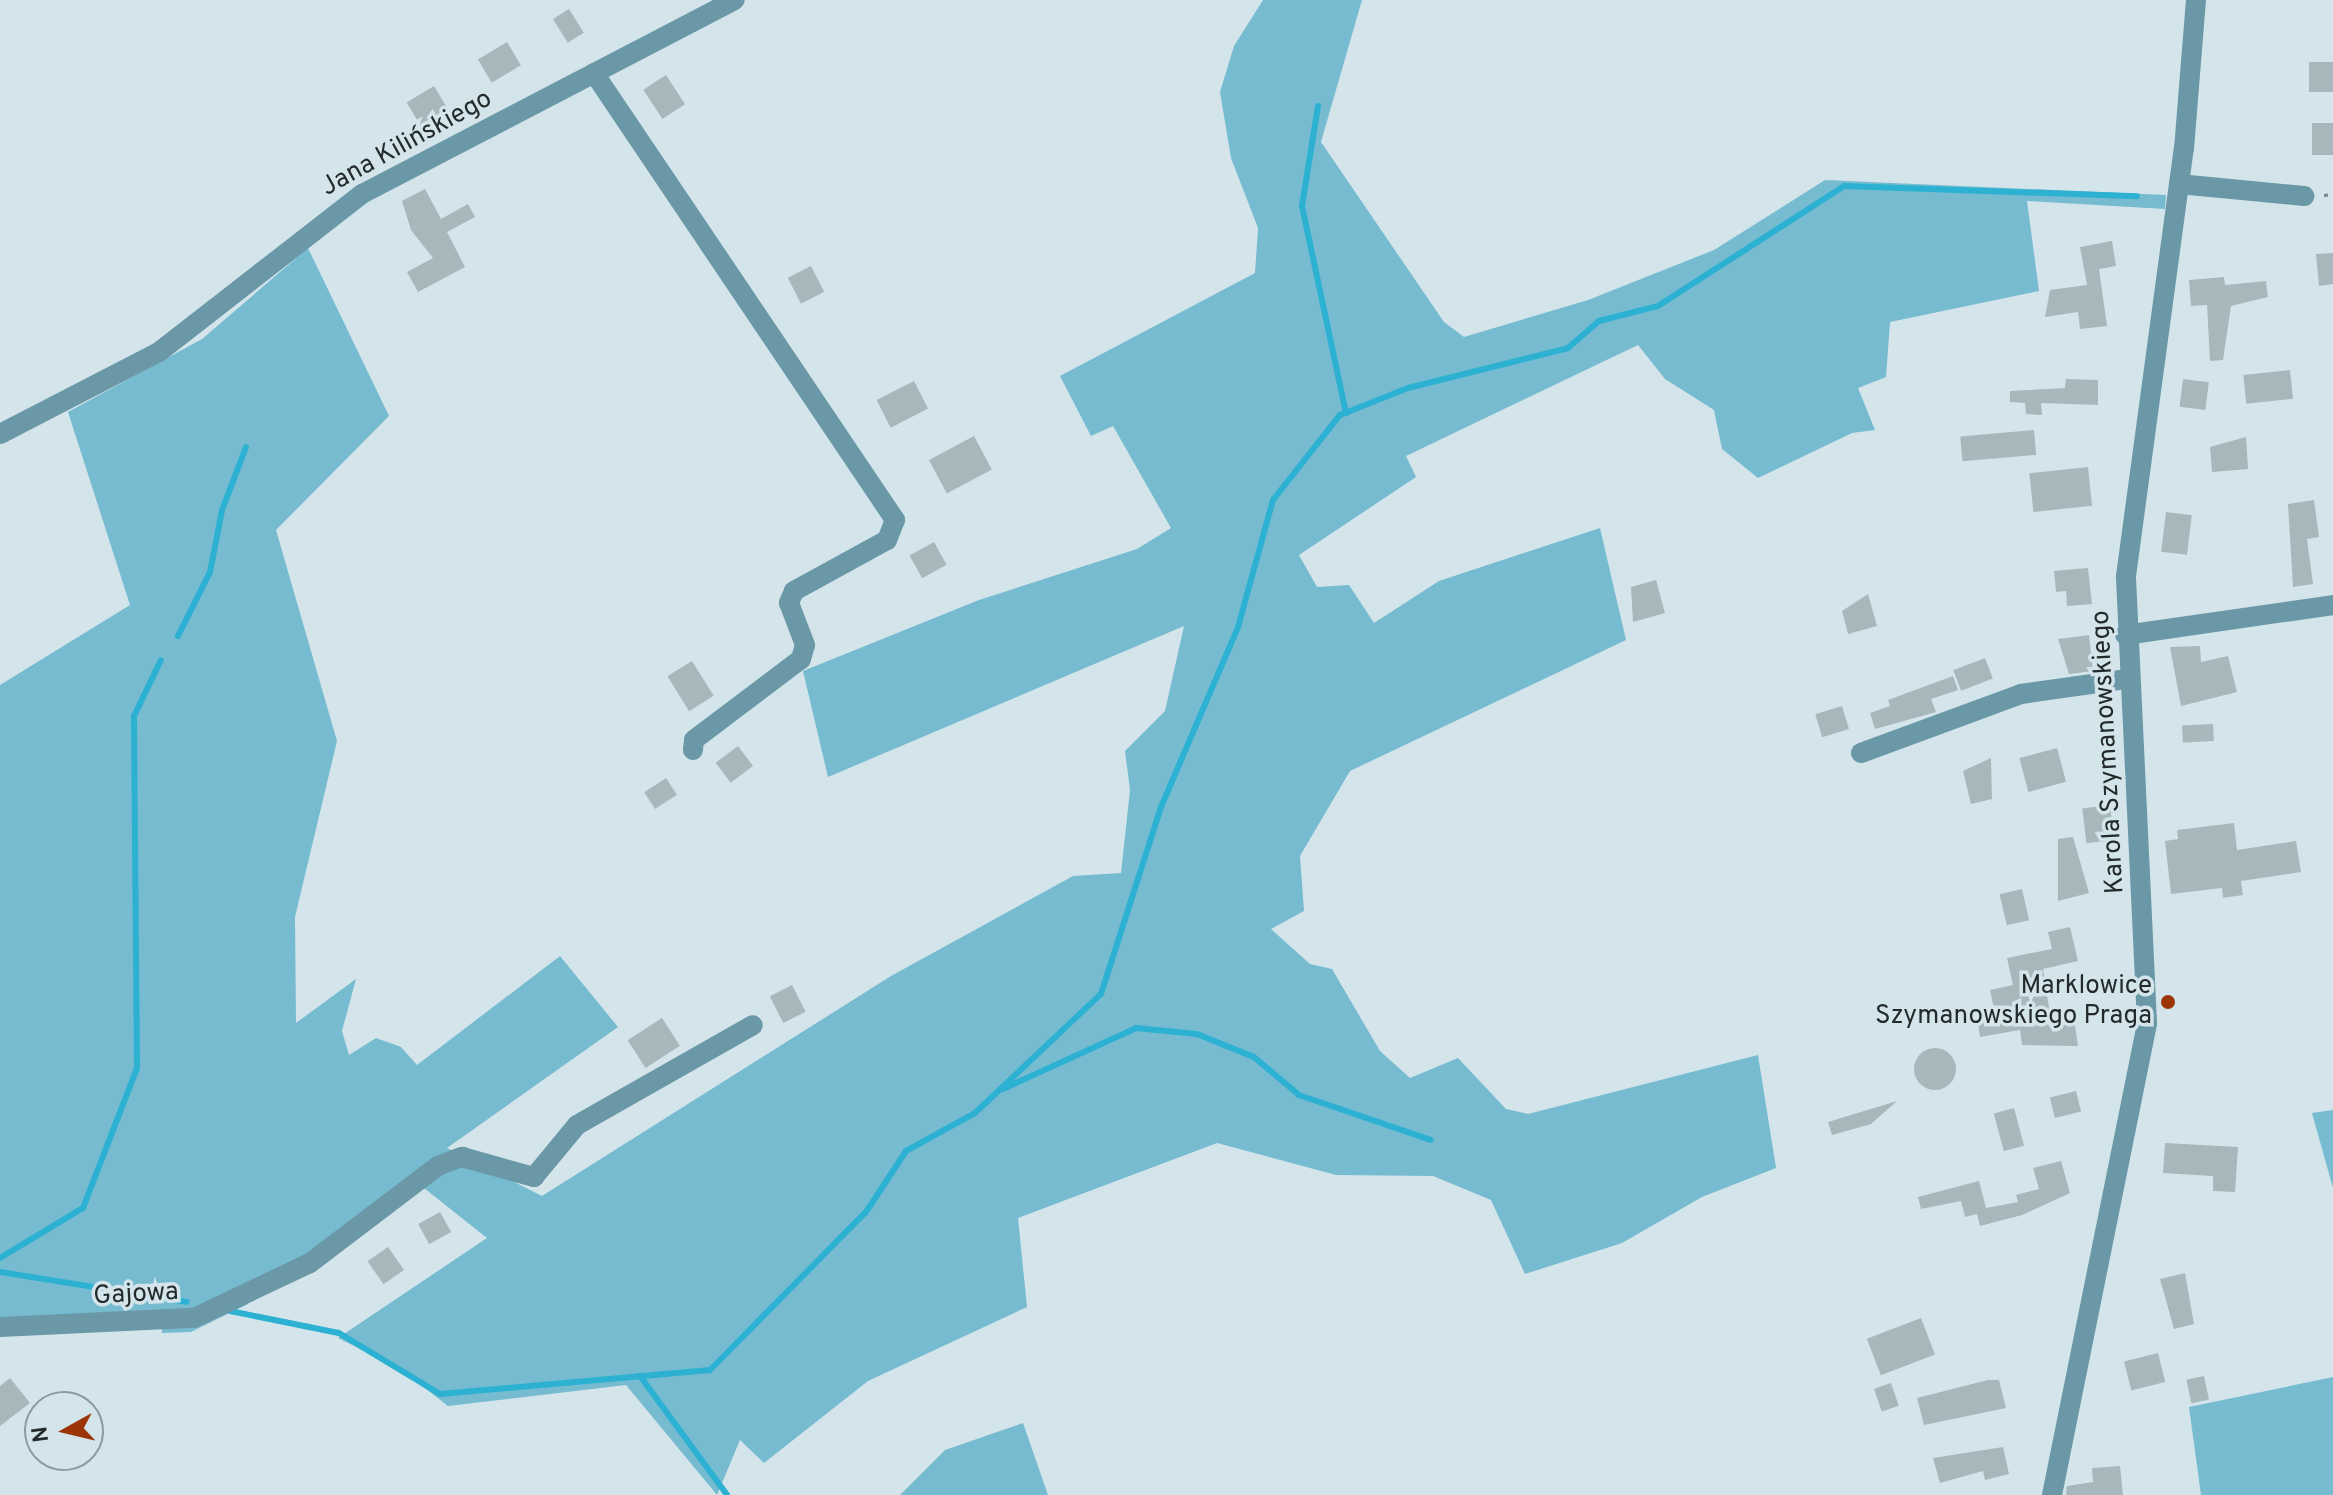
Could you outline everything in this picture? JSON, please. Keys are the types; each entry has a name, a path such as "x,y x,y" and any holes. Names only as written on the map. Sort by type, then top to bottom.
{"street":[{"name":"Jana Kilińskiego","path":"0,434 159,352 362,194 734,0"},
{"name":"Karola Szymanowskiego","path":"2052,1495 2147,1023 2148,956 2125,635 2134,500 2179,184 2196,0"},
{"path":"594,73 890,507 896,531 794,591 789,603 805,645 801,659 694,740 693,750"},
{"path":"2179,184 2304,196"},
{"path":"2125,635 2333,605"},
{"path":"1861,753 2021,694 2126,679"},
{"name":"Gajowa","path":"0,1327 194,1318 310,1263 438,1166 462,1157 534,1177 577,1125 753,1025"}],"shaded area":[{"path":"1263,0 1362,0 1321,142 1444,322 1464,337 1588,300 1714,250 1825,180 2166,195 2165,209 2027,201 2039,291 1890,322 1886,377 1858,388 1875,430 1852,433 1758,478 1722,449 1714,410 1665,379 1638,345 1406,456 1416,477 1299,555 1317,587 1349,585 1374,623 1439,581 1600,528 1626,640 1350,771 1300,856 1304,911 1271,929 1310,964 1332,969 1380,1051 1410,1078 1458,1058 1506,1109 1528,1114 1758,1055 1776,1168 1702,1197 1622,1243 1525,1274 1491,1200 1433,1176 1336,1175 1217,1143 1018,1218 1027,1307 868,1381 764,1463 740,1440 717,1495 626,1385 448,1406 399,1368 338,1338 487,1238 424,1188 379,1222 227,1293 248,1304 191,1332 162,1333 161,1317 0,1323 0,685 130,605 68,412 202,339 308,248 389,416 276,530 337,741 295,917 296,1023 356,979 342,1031 349,1055 376,1038 401,1047 417,1065 560,956 618,1027 447,1148 542,1196 891,976 1073,876 1121,873 1130,790 1125,751 1165,711 1184,626 828,777 803,671 979,600 1137,549 1171,528 1113,426 1091,436 1060,376 1255,273 1258,228 1231,158 1220,92 1234,46"},
{"path":"2333,1110 2333,1188 2312,1113"},
{"path":"2333,1377 2333,1495 2201,1495 2189,1407"},
{"path":"1023,1423 1048,1495 900,1495 945,1450"}],"building":[{"path":"569,9 584,33 568,43 553,19"},
{"path":"507,42 521,65 492,83 478,60"},
{"path":"2309,62 2333,62 2333,92 2309,92"},
{"path":"666,75 685,104 662,119 643,90"},
{"path":"434,86 447,108 420,125 407,102"},
{"path":"2312,123 2333,123 2333,155 2312,155"},
{"path":"425,189 441,219 468,204 475,217 447,232 465,267 418,292 407,272 433,258 411,230 402,201"},
{"path":"2112,241 2116,266 2099,269 2107,326 2080,329 2078,312 2045,317 2050,290 2087,285 2080,247"},
{"path":"2333,253 2333,284 2319,286 2316,254"},
{"path":"811,266 824,292 801,304 788,278"},
{"path":"2224,277 2225,285 2266,281 2268,297 2231,306 2223,360 2210,361 2207,305 2191,306 2189,280"},
{"path":"2290,370 2293,399 2246,404 2243,375"},
{"path":"2066,379 2098,380 2098,405 2041,403 2042,415 2026,414 2025,403 2010,402 2010,391 2065,388"},
{"path":"2183,379 2209,382 2205,410 2180,407"},
{"path":"914,381 928,409 891,428 877,400"},
{"path":"2034,430 2036,455 1962,461 1960,436"},
{"path":"974,436 992,470 947,493 929,460"},
{"path":"2246,437 2248,469 2212,472 2210,447"},
{"path":"2088,467 2092,506 2033,512 2029,473"},
{"path":"2314,500 2319,537 2307,539 2313,584 2293,587 2288,504"},
{"path":"2166,512 2192,515 2187,555 2161,552"},
{"path":"934,542 947,565 922,578 910,556"},
{"path":"2088,568 2092,604 2067,606 2066,591 2056,592 2054,571"},
{"path":"1656,580 1665,613 1633,622 1631,587"},
{"path":"1868,594 1877,626 1848,634 1842,611"},
{"path":"2089,635 2093,671 2069,674 2058,639"},
{"path":"2200,646 2201,662 2228,656 2237,692 2181,706 2170,647"},
{"path":"1985,658 1993,679 1961,691 1953,670"},
{"path":"692,661 714,696 689,711 667,676"},
{"path":"1953,676 1958,690 1931,699 1936,712 1875,729 1870,713 1890,706 1888,700"},
{"path":"1842,706 1849,729 1822,737 1815,714"},
{"path":"2213,724 2214,741 2183,743 2182,726"},
{"path":"738,746 753,766 731,783 716,763"},
{"path":"2057,748 2066,782 2028,792 2019,758"},
{"path":"1991,758 1992,799 1971,804 1963,771"},
{"path":"666,778 677,795 655,809 644,792"},
{"path":"2110,805 2114,840 2086,843 2082,808"},
{"path":"2234,823 2237,850 2296,841 2301,872 2241,881 2243,895 2223,898 2222,888 2171,894 2165,841 2178,839 2177,830"},
{"path":"2073,837 2089,893 2058,901 2058,839"},
{"path":"2022,889 2029,920 2007,925 2000,894"},
{"path":"2070,927 2078,961 2043,969 2050,1014 2074,1018 2078,1046 2022,1045 2020,1030 1980,1037 1977,1017 1995,1014 1990,990 2013,985 2007,958 2052,949 2048,932"},
{"path":"792,985 806,1012 783,1023 770,996"},
{"path":"662,1018 680,1046 646,1068 628,1040"},
{"path":"1935,1048 1950,1054 1956,1069 1950,1084 1935,1090 1920,1084 1914,1069 1920,1054"},
{"path":"2076,1091 2081,1111 2055,1118 2050,1098"},
{"path":"1897,1101 1871,1124 1832,1135 1828,1122"},
{"path":"2014,1108 2024,1146 2004,1151 1994,1113"},
{"path":"2165,1143 2238,1147 2235,1192 2213,1191 2213,1176 2163,1173"},
{"path":"2061,1161 2070,1193 2022,1215 1980,1226 1977,1214 1965,1217 1961,1201 1921,1209 1918,1197 1979,1181 1986,1208 2018,1202 2016,1195 2039,1189 2033,1168"},
{"path":"440,1212 451,1232 429,1244 418,1224"},
{"path":"388,1247 404,1270 384,1284 368,1261"},
{"path":"2185,1273 2194,1324 2174,1329 2160,1279"},
{"path":"1921,1318 1935,1354 1881,1375 1867,1339"},
{"path":"2158,1353 2165,1382 2131,1391 2124,1361"},
{"path":"2204,1376 2209,1399 2191,1403 2186,1380"},
{"path":"10,1378 24,1396 24,1408 0,1426 0,1386"},
{"path":"1999,1380 2006,1408 1924,1425 1917,1398"},
{"path":"1891,1383 1899,1406 1882,1412 1874,1389"},
{"path":"2003,1447 2009,1474 1985,1480 1983,1471 1940,1483 1933,1458"},
{"path":"2120,1466 2123,1495 2066,1495 2067,1486 2093,1482 2092,1468"}],"waterway":[{"path":"1318,106 1302,206 1346,413"},
{"path":"230,1311 339,1333 440,1394 710,1370 866,1212 906,1151 975,1113 1101,994 1161,807 1238,627 1273,500 1340,415 1408,388 1568,348 1599,321 1658,306 1844,186 2137,196"},
{"path":"178,636 210,572 222,510 246,447"},
{"path":"0,1258 83,1208 137,1068 134,716 161,660"},
{"path":"1003,1089 1136,1028 1197,1034 1254,1057 1299,1095 1431,1140"},
{"path":"0,1272 187,1302"},
{"path":"640,1376 727,1495"}],"place":[{"name":"Marklowice Szymanowskiego Praga","path":"2168,1002"}]}
